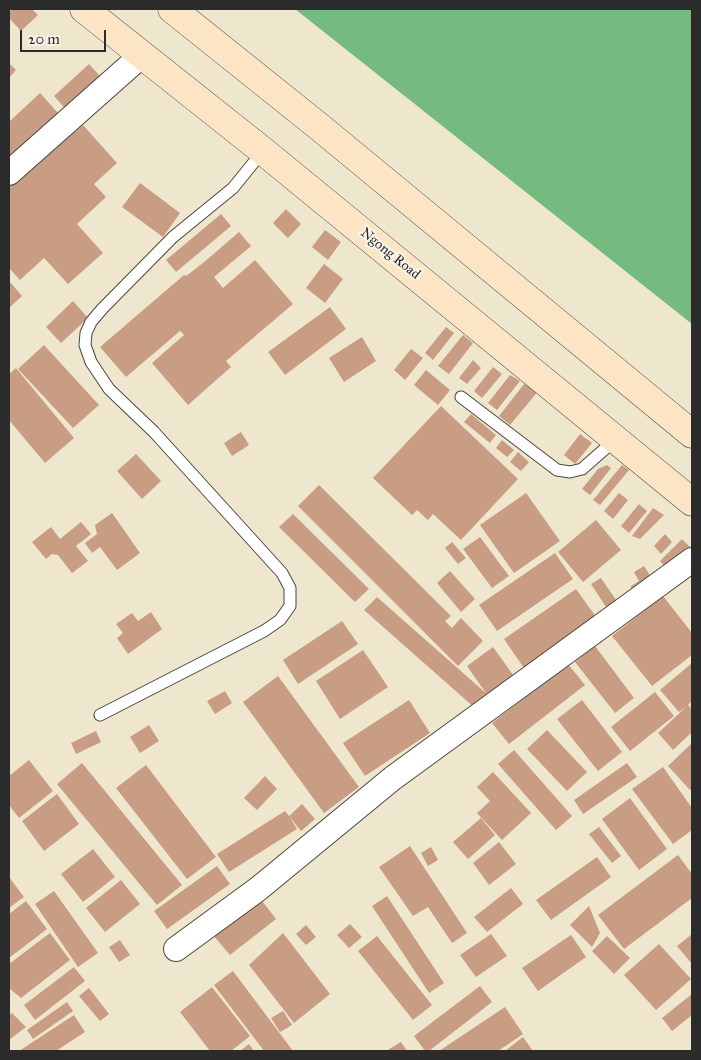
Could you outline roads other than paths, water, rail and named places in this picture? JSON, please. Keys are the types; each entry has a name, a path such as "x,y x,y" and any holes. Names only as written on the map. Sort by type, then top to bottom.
{"main road":[{"name":"Ngong Road","path":"84,9 263,151 692,502"},
{"path":"172,9 317,125 692,434"}],"street":[{"path":"9,173 142,55"},
{"path":"176,949 258,889 393,778 692,560"}],"lane":[{"path":"100,715 264,631 280,620 290,606 290,588 282,573 154,432 109,389 91,362 85,345 86,333 102,309 173,238 233,188 263,151"},
{"path":"461,397 557,470 570,472 582,469 616,438"}]}
